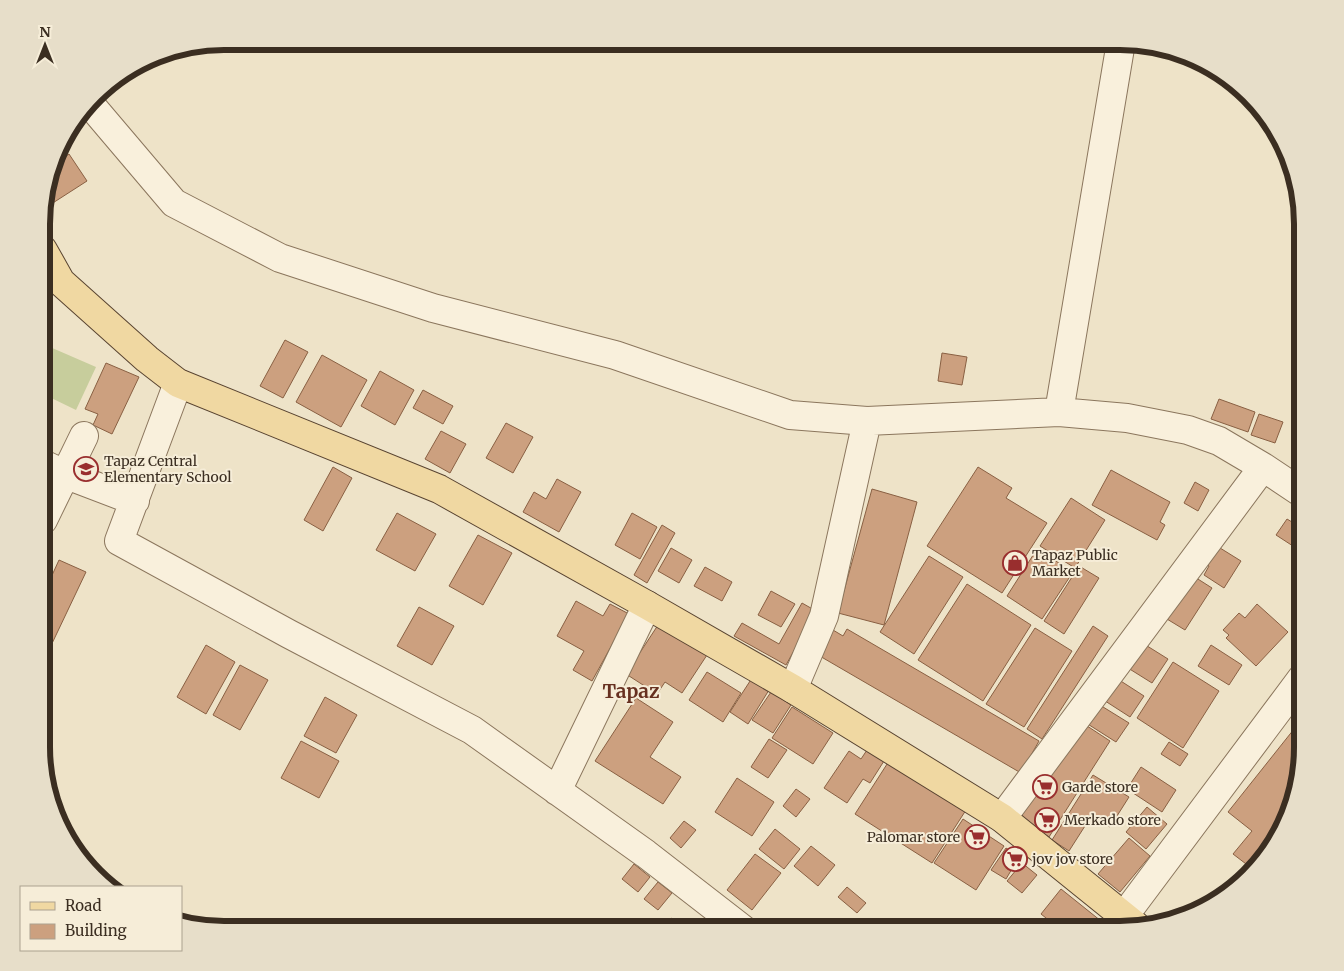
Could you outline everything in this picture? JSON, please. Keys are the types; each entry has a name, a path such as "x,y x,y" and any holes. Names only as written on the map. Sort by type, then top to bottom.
{"main road":[{"path":"50,262 62,282 147,360 178,383 439,489 647,605 793,689 1002,818 1129,921"}],"street":[{"path":"1059,412 1119,50"},
{"path":"94,108 174,203 280,258 433,308 615,355 790,414 867,421 1059,412 1127,418 1188,430 1219,441 1294,488"},
{"path":"178,383 119,541 289,634 472,730 646,854 732,921"},
{"path":"793,689 824,616 867,421"},
{"path":"50,484 53,469 84,436"},
{"path":"1002,818 1263,467"},
{"path":"53,469 135,501"},
{"path":"557,791 647,605"},
{"path":"1130,921 1294,689"}],"green space":[{"path":"50,347 96,367 76,410 50,397"}],"building":[{"path":"69,154 87,181 51,204 56,179 63,158"},
{"path":"285,340 308,352 283,398 260,386"},
{"path":"942,353 967,357 962,385 938,381"},
{"path":"322,355 367,380 341,427 296,402"},
{"path":"106,363 139,377 112,434 93,425 98,414 85,409"},
{"path":"380,371 414,390 395,425 361,406"},
{"path":"423,390 453,406 443,424 413,408"},
{"path":"1219,399 1255,412 1248,432 1211,419"},
{"path":"1259,414 1283,422 1275,443 1251,435"},
{"path":"506,423 533,437 513,473 486,458"},
{"path":"441,431 466,444 450,473 425,459"},
{"path":"333,467 352,478 323,531 304,520"},
{"path":"978,467 1012,488 1006,498 1047,523 1002,593 927,546"},
{"path":"1111,470 1170,502 1160,522 1165,525 1157,540 1092,505"},
{"path":"557,479 581,492 559,532 523,512 534,492 546,499"},
{"path":"1195,482 1209,490 1198,511 1184,503"},
{"path":"872,489 917,502 884,625 838,613"},
{"path":"1071,498 1105,520 1075,568 1040,546"},
{"path":"397,513 436,534 415,571 376,550"},
{"path":"632,513 657,527 640,559 615,545"},
{"path":"1287,519 1294,523 1294,547 1276,535"},
{"path":"662,525 675,533 647,583 634,575"},
{"path":"478,535 512,553 483,605 449,586"},
{"path":"1212,543 1241,561 1224,588 1204,575 1209,566 1201,560"},
{"path":"671,548 692,560 679,583 658,571"},
{"path":"1037,549 1073,572 1042,619 1007,596"},
{"path":"929,556 963,577 914,654 880,632"},
{"path":"59,560 86,572 50,648 50,580"},
{"path":"1079,566 1099,578 1064,634 1044,621"},
{"path":"705,567 732,582 722,601 694,586"},
{"path":"1190,574 1212,588 1185,630 1162,616"},
{"path":"967,584 1031,625 983,701 918,660"},
{"path":"771,591 795,604 781,627 758,615"},
{"path":"576,601 603,616 610,604 629,614 592,681 573,670 584,651 557,636"},
{"path":"802,603 816,611 786,665 734,636 742,623 779,644"},
{"path":"1257,604 1288,632 1256,666 1226,638 1229,635 1223,630 1239,613 1245,618"},
{"path":"419,607 454,626 432,665 397,646"},
{"path":"658,625 707,655 682,693 665,682 657,694 626,674"},
{"path":"1093,626 1108,636 1042,739 1027,729"},
{"path":"1035,628 1072,651 1024,727 986,704"},
{"path":"847,629 1039,741 1021,773 818,655 833,630 843,636"},
{"path":"1136,639 1168,659 1152,683 1120,663"},
{"path":"206,645 235,662 206,714 177,697"},
{"path":"1211,645 1242,665 1229,685 1198,666"},
{"path":"1173,662 1219,691 1183,748 1137,718"},
{"path":"240,665 268,680 240,730 213,715"},
{"path":"707,672 741,693 723,722 689,700"},
{"path":"1113,676 1144,696 1130,717 1099,697"},
{"path":"752,678 769,690 748,724 730,712"},
{"path":"771,692 791,705 773,733 752,720"},
{"path":"325,697 357,715 336,753 304,736"},
{"path":"636,698 673,722 650,757 681,777 663,804 595,761"},
{"path":"1095,702 1129,723 1116,742 1083,721"},
{"path":"792,707 833,733 813,764 772,738"},
{"path":"1078,720 1110,741 1049,837 1016,817"},
{"path":"1294,729 1294,758 1291,781 1285,803 1265,844 1248,865 1233,854 1252,831 1228,812"},
{"path":"769,739 787,750 768,778 751,767"},
{"path":"301,741 339,761 319,798 281,778"},
{"path":"1169,742 1188,754 1180,766 1161,754"},
{"path":"867,750 884,761 870,783 863,779 847,803 824,788 849,751 861,759"},
{"path":"889,761 966,810 932,863 855,814"},
{"path":"1141,767 1176,790 1162,812 1127,789"},
{"path":"1093,775 1129,797 1110,827 1092,815 1069,851 1052,840"},
{"path":"737,778 774,802 752,836 715,812"},
{"path":"796,789 810,799 796,817 783,806"},
{"path":"1147,807 1167,824 1146,849 1126,832"},
{"path":"963,819 1004,846 976,890 934,863"},
{"path":"684,821 696,830 681,848 670,838"},
{"path":"775,829 800,849 784,869 759,849"},
{"path":"1129,838 1150,856 1120,892 1098,874"},
{"path":"811,846 835,865 818,886 794,866"},
{"path":"1006,848 1019,857 1006,879 991,870"},
{"path":"755,854 781,873 752,910 727,890"},
{"path":"1022,863 1037,875 1022,893 1007,881"},
{"path":"634,864 650,877 638,892 622,879"},
{"path":"658,882 672,893 658,910 644,899"},
{"path":"847,887 866,903 857,913 838,897"},
{"path":"1061,889 1101,921 1050,921 1041,914"}],"place":[{"name":"Tapaz Central Elementary School","path":"86,469"},
{"name":"Tapaz Public Market","path":"1015,563"},
{"name":"Garde store","path":"1045,787"},
{"name":"Merkado store","path":"1047,820"},
{"name":"Palomar store","path":"977,837"},
{"name":"jov jov store","path":"1015,859"}],"district":[{"name":"Tapaz","path":"631,691"}]}
